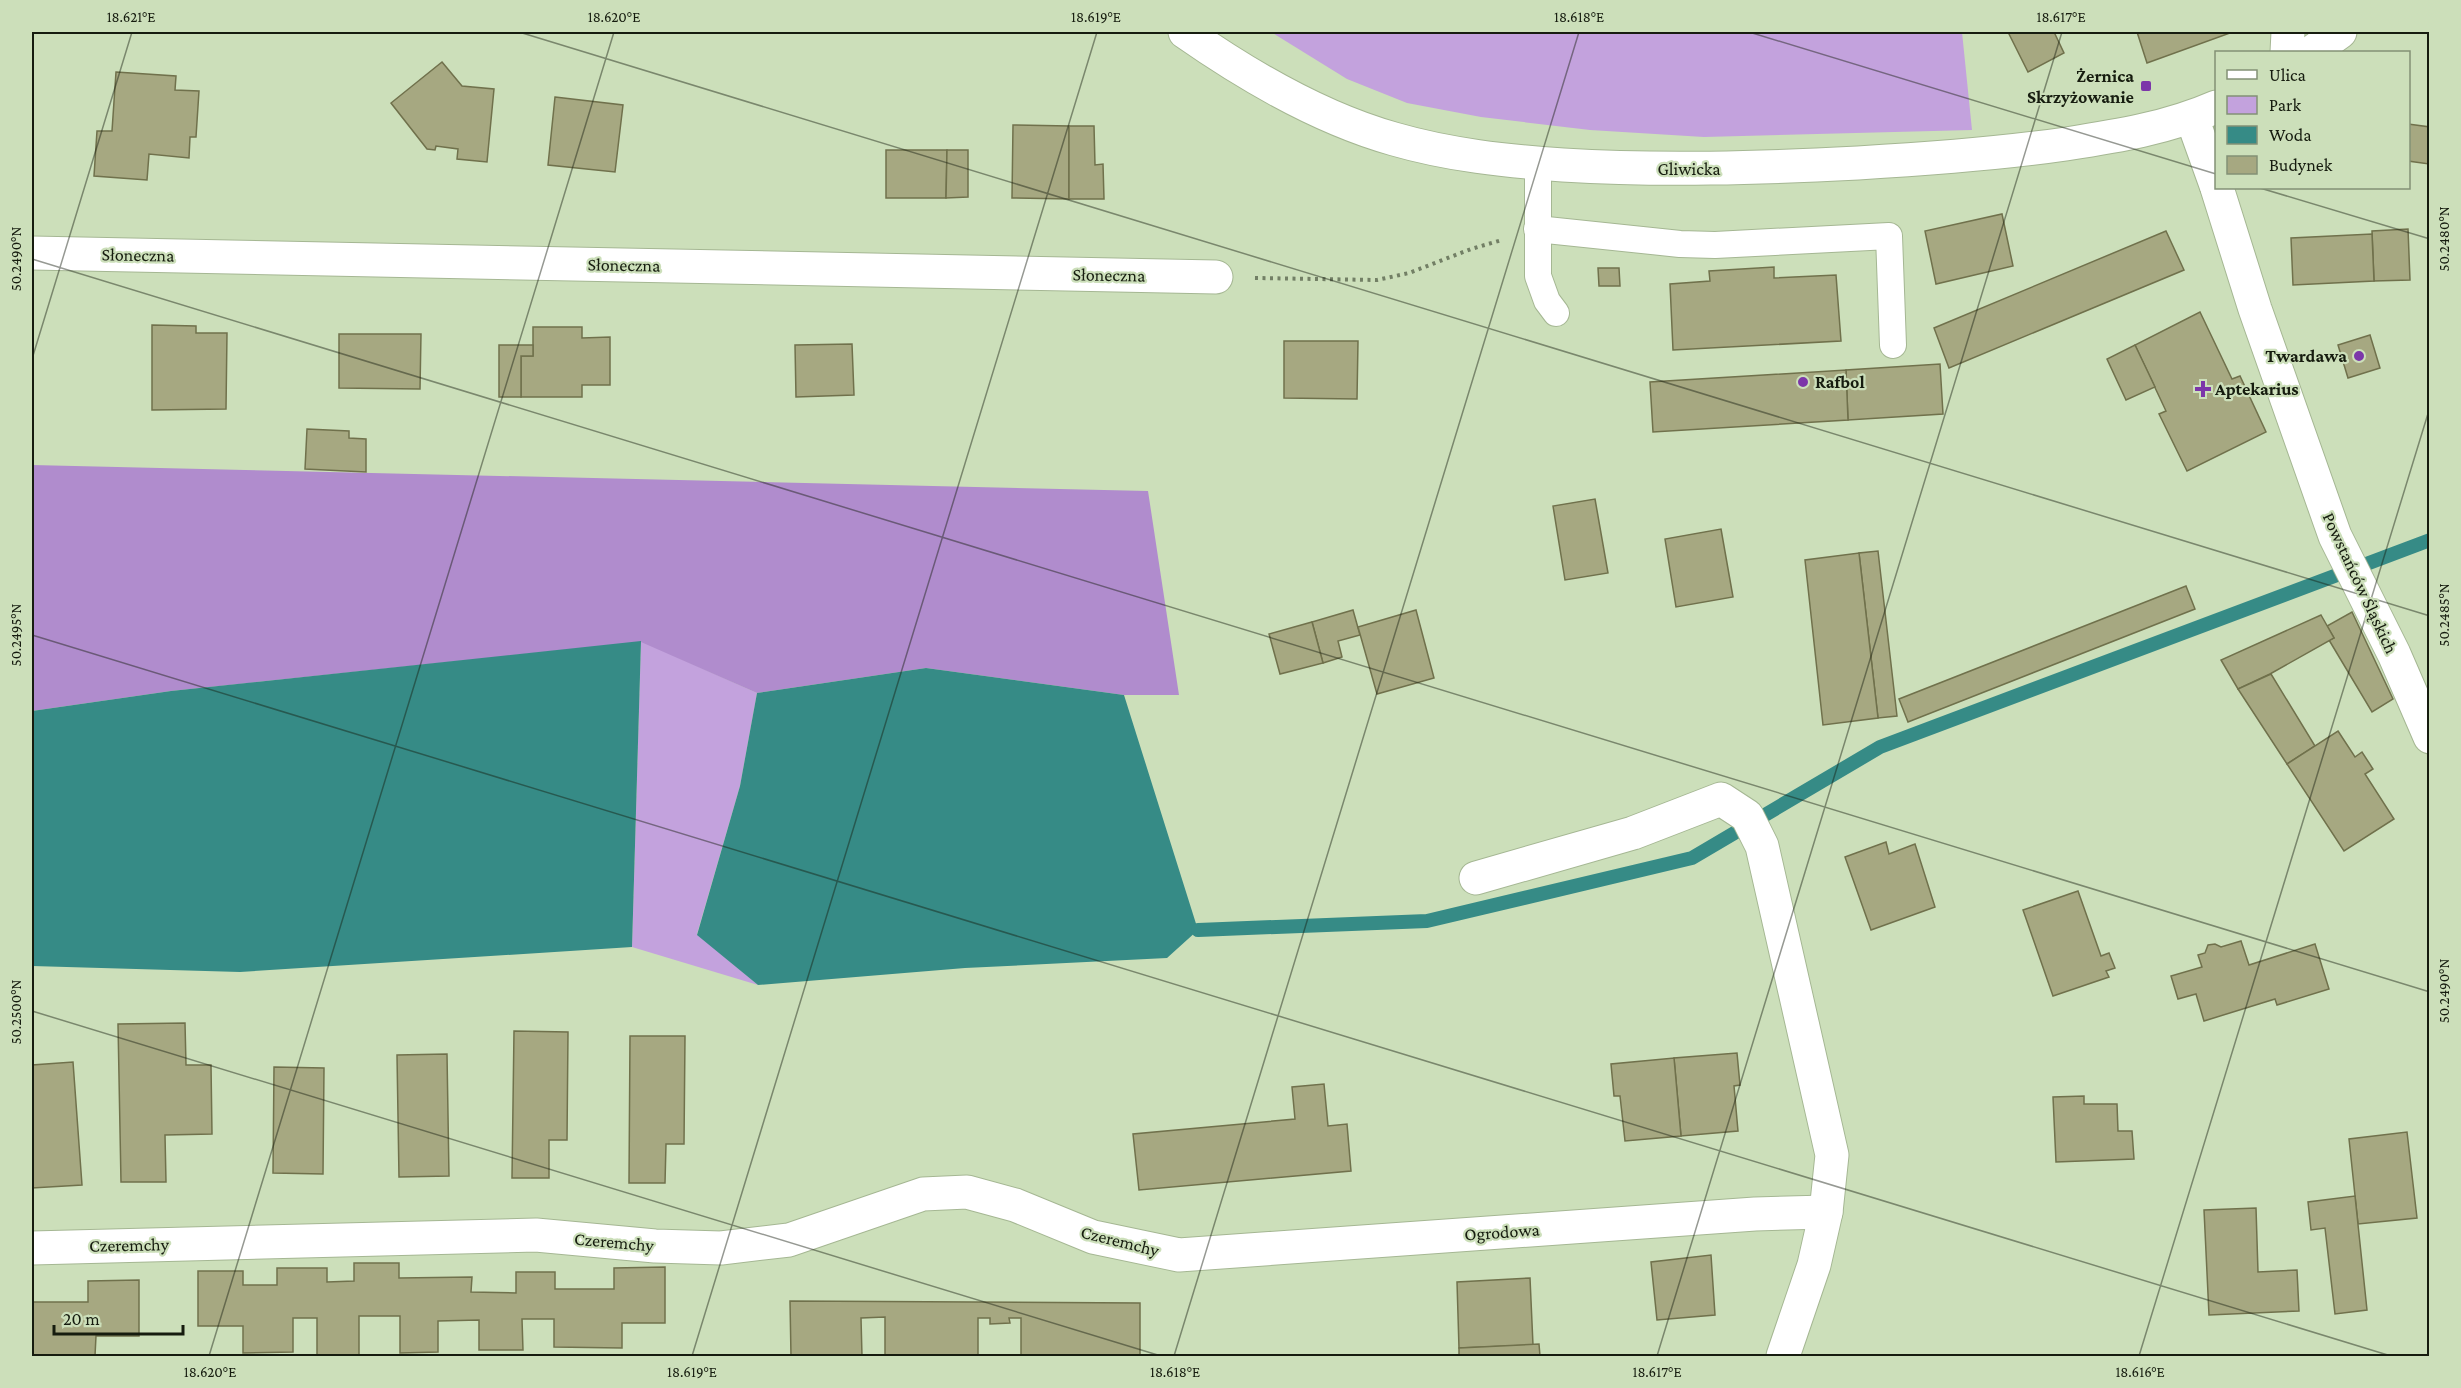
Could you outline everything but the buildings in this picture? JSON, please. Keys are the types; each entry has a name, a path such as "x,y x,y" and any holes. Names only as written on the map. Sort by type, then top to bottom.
{"street":[{"name":"Gliwicka","path":"1185,32 1245,71 1291,97 1341,120 1392,139 1440,150 1538,163 1689,170 1915,159 2035,148 2111,137 2204,113"},
{"path":"2288,32 2288,51"},
{"path":"2313,51 2340,32"},
{"name":"Powstańców Śląskich","path":"2204,113 2215,175"},
{"name":"Powstańców Śląskich","path":"2218,189 2255,309 2335,536 2394,654 2430,737"},
{"name":"Słoneczna","path":"32,253 1216,277"},
{"path":"1476,878 1633,833 1721,799 1747,816 1762,846 1832,1155 1826,1212 1814,1265 1783,1356"},
{"name":"Czeremchy","path":"32,1248 536,1235 655,1246 721,1248 789,1240 923,1194 967,1192 1015,1205 1093,1237 1179,1255"},
{"name":"Ogrodowa","path":"1179,1255 1743,1215 1826,1212"}],"lane":[{"path":"1538,163 1538,276 1547,301 1556,313"},
{"path":"1537,229 1680,244 1715,245 1889,236 1893,345"}],"path":[{"path":"1216,277 1377,280 1409,273 1471,249"}],"green space":[{"path":"1271,32 1962,32 1972,130 1704,137 1590,130 1481,117 1407,103 1347,79"},
{"path":"641,641 757,693 740,786 697,934 758,985 632,947"}],"shaded area":[{"path":"32,465 1148,491 1179,695 1124,695 926,668 757,693 641,642 171,691 32,711"}],"water":[{"path":"641,641 632,947 240,972 32,966 32,711 171,691"},
{"path":"926,668 1124,695 1198,930 1167,958 965,968 758,985 697,935 740,786 757,693"}],"waterway":[{"path":"1198,930 1427,921 1692,858 1880,747 2430,540"}],"place":[{"name":"Żernica Skrzyżowanie","path":"2146,86"},
{"name":"Twardawa","path":"2359,356"},
{"name":"Rafbol","path":"1803,382"},
{"name":"Aptekarius","path":"2203,389"}]}
